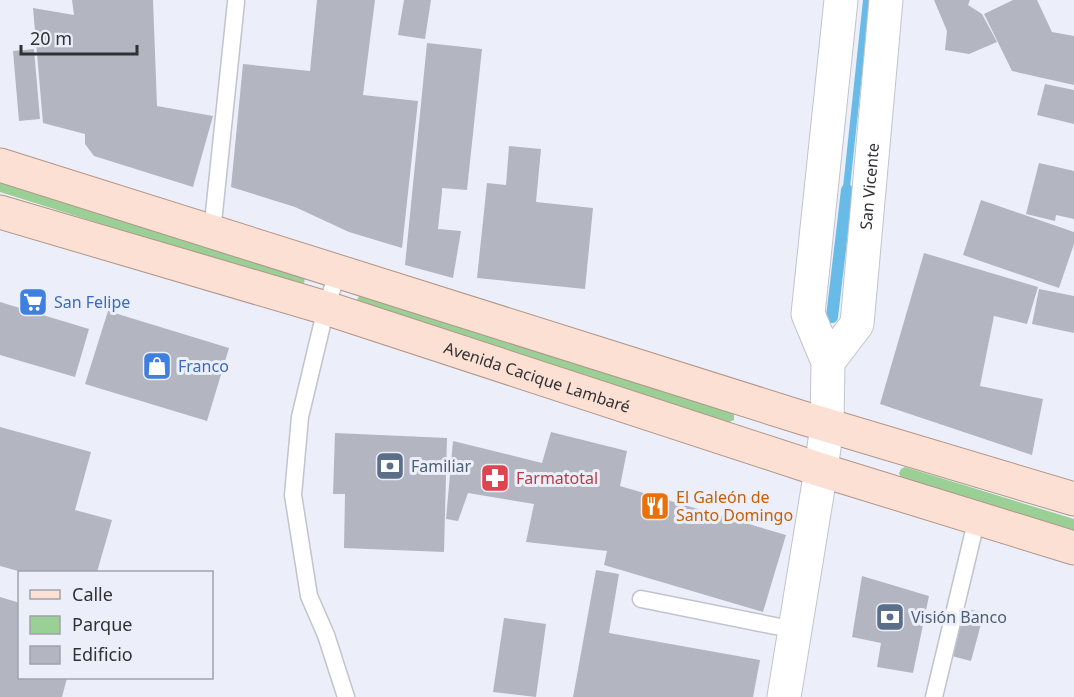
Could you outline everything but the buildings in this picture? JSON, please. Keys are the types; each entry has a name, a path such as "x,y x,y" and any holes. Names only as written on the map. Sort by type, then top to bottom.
{"main road":[{"path":"0,165 827,425 1074,499"},
{"name":"Avenida Cacique Lambaré","path":"0,212 326,308 821,470 1074,548"}],"street":[{"path":"784,697 827,425 828,362 808,314 841,0"},
{"name":"San Vicente","path":"828,362 857,324 886,0"}],"lane":[{"path":"212,232 236,2"},
{"path":"338,271 326,308 300,417 293,495 309,596 326,634 346,697"},
{"path":"934,697 976,518"},
{"path":"641,599 795,630"}],"green space":[{"path":"0,179 305,277 304,284 299,286 0,192"},
{"path":"360,294 734,412 734,420 729,422 360,305 357,300"},
{"path":"905,467 1074,519 1074,532 901,478 899,473"}],"water":[{"path":"863,0 870,0 848,206 841,206"}],"waterway":[{"path":"832,317 847,190"}],"place":[{"name":"San Felipe","path":"33,302"},
{"name":"Franco","path":"157,366"},
{"name":"Familiar","path":"390,466"},
{"name":"Farmatotal","path":"495,478"},
{"name":"El Galeón de Santo Domingo","path":"655,506"},
{"name":"Visión Banco","path":"890,617"}]}
